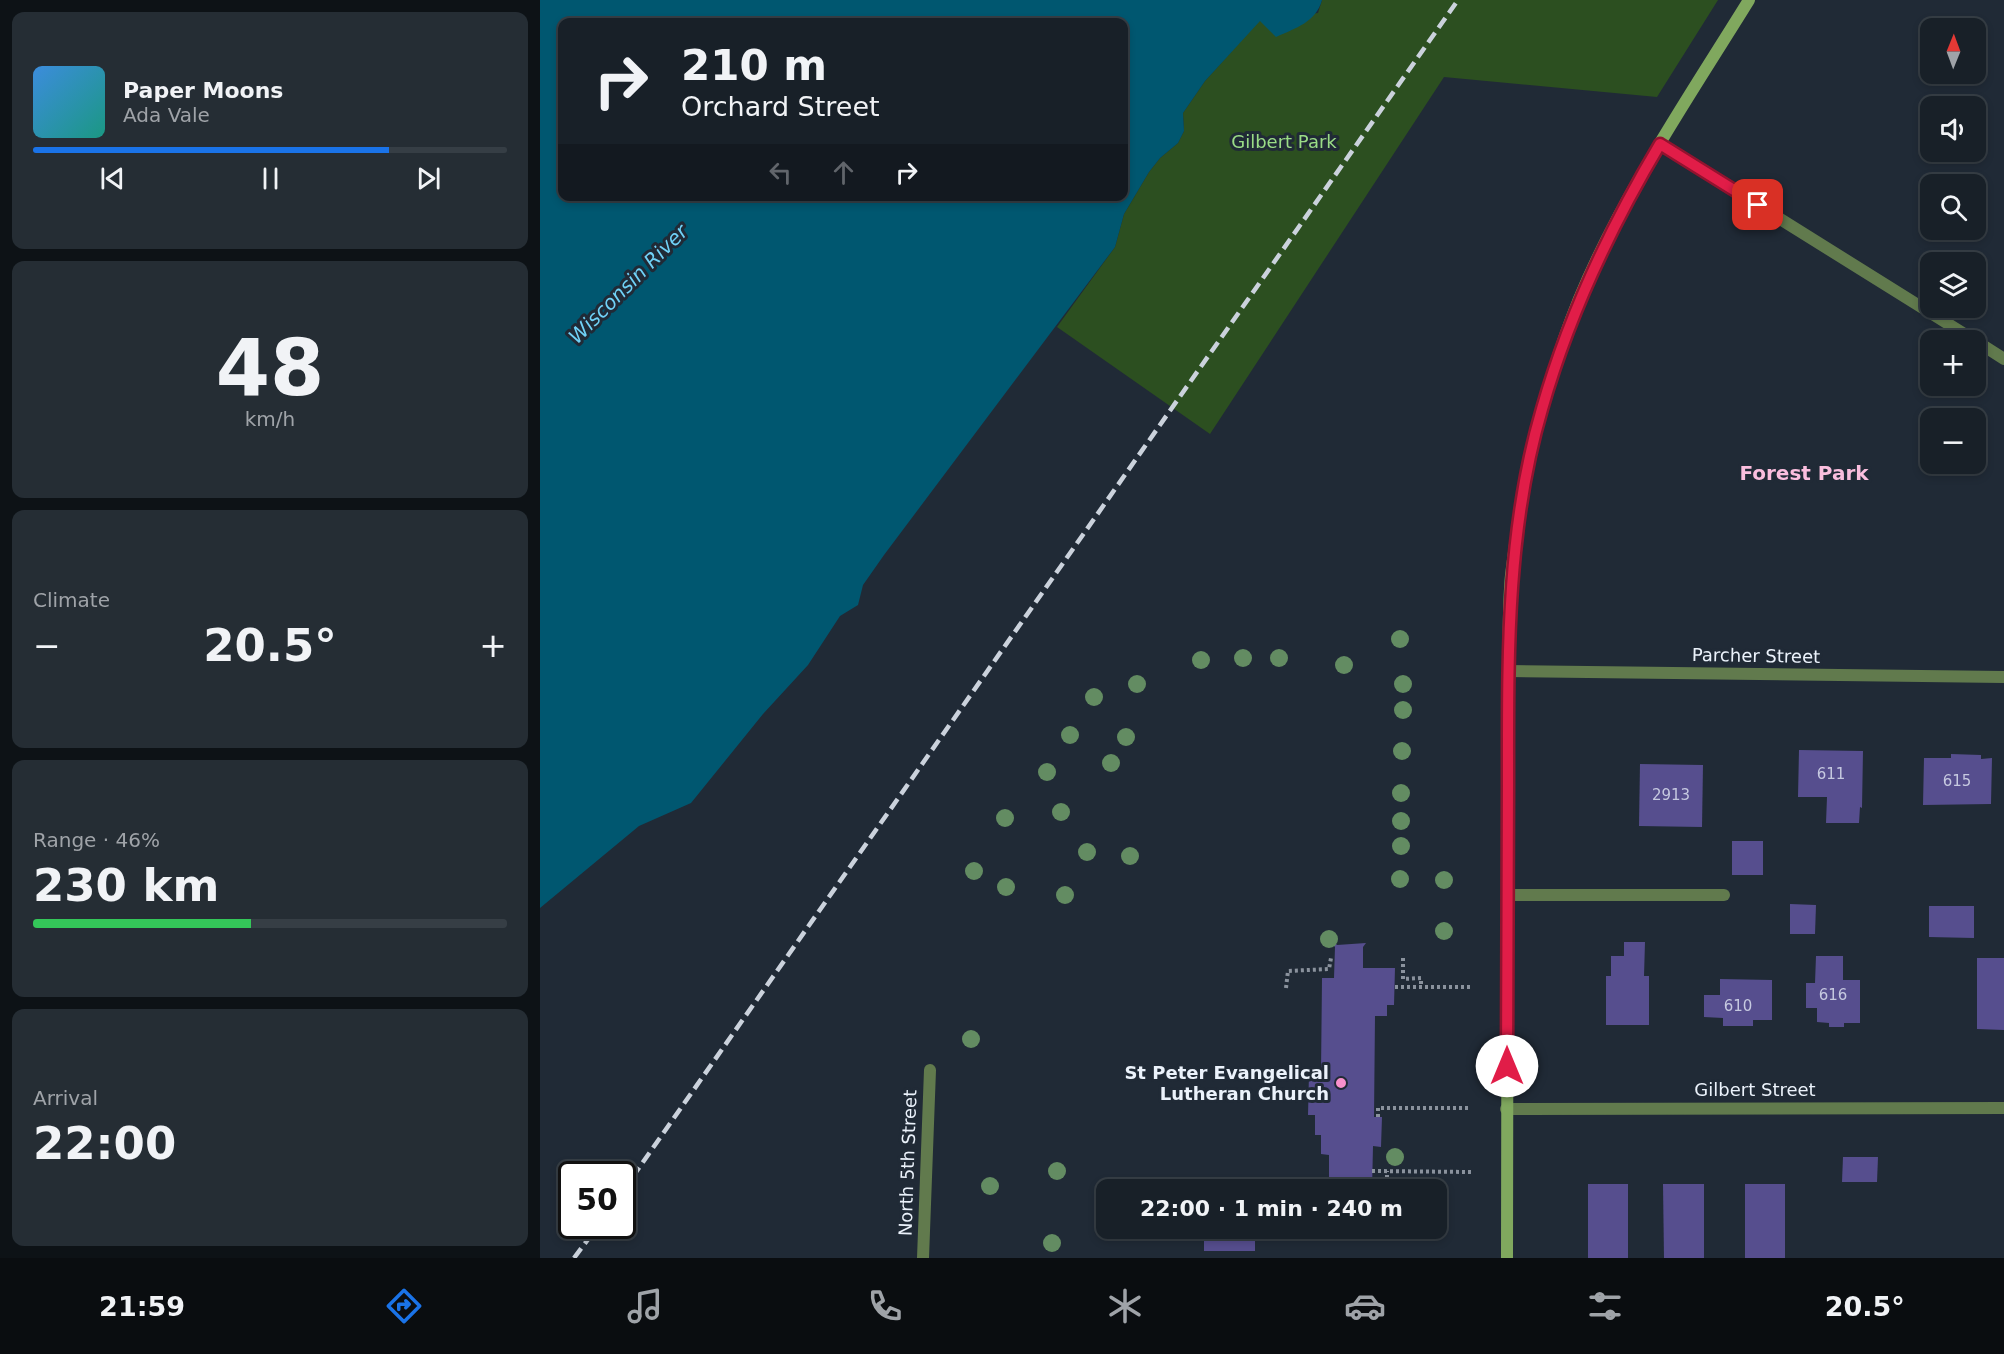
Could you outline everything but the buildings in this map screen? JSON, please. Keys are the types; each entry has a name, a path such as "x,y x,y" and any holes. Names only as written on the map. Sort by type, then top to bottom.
{"main road":[{"path":"1507,1258 1508,670 1511,578 1522,494 1541,411 1563,340 1587,280 1625,202 1749,0"}],"street":[{"path":"1660,144 1957,330"},
{"path":"1986,348 2004,359"},
{"name":"Parcher Street","path":"1508,670 2004,676"},
{"path":"1507,895 1725,896"},
{"name":"North 5th Street","path":"923,1258 930,1070"},
{"name":"Gilbert Street","path":"1506,1109 2004,1108"}],"path":[{"path":"1286,988 1288,971 1329,969 1331,958"},
{"path":"1403,958 1403,979 1421,978 1421,987"},
{"path":"1395,987 1471,987"},
{"path":"1288,1094 1308,1094"},
{"path":"1378,1117 1378,1108 1471,1108"},
{"path":"1372,1171 1471,1172"},
{"path":"1387,1171 1387,1179"}],"green space":[{"name":"Gilbert Park","path":"1322,0 1718,0 1657,97 1444,77 1210,434 1057,327 1115,247 1124,214 1149,172 1160,158 1178,143 1184,131 1183,113 1205,81 1260,20 1318,13"}],"water":[{"name":"Wisconsin River","path":"540,0 1322,0 1310,19 1276,37 1260,21 1205,81 1183,113 1184,131 1178,143 1160,158 1149,172 1124,214 1115,247 884,555 863,585 858,605 840,616 808,665 763,714 691,803 639,826 540,908"}],"railway":[{"path":"636,1172 1458,0"},
{"path":"574,1258 588,1239"}],"place":[{"name":"St Peter Evangelical Lutheran Church","path":"1341,1083"}],"district":[{"name":"Forest Park","path":"1804,473"}],"route":[{"path":"1507,1066 1508,670 1511,578 1522,494 1541,411 1563,340 1587,280 1625,202 1660,144 1758,205"}]}
